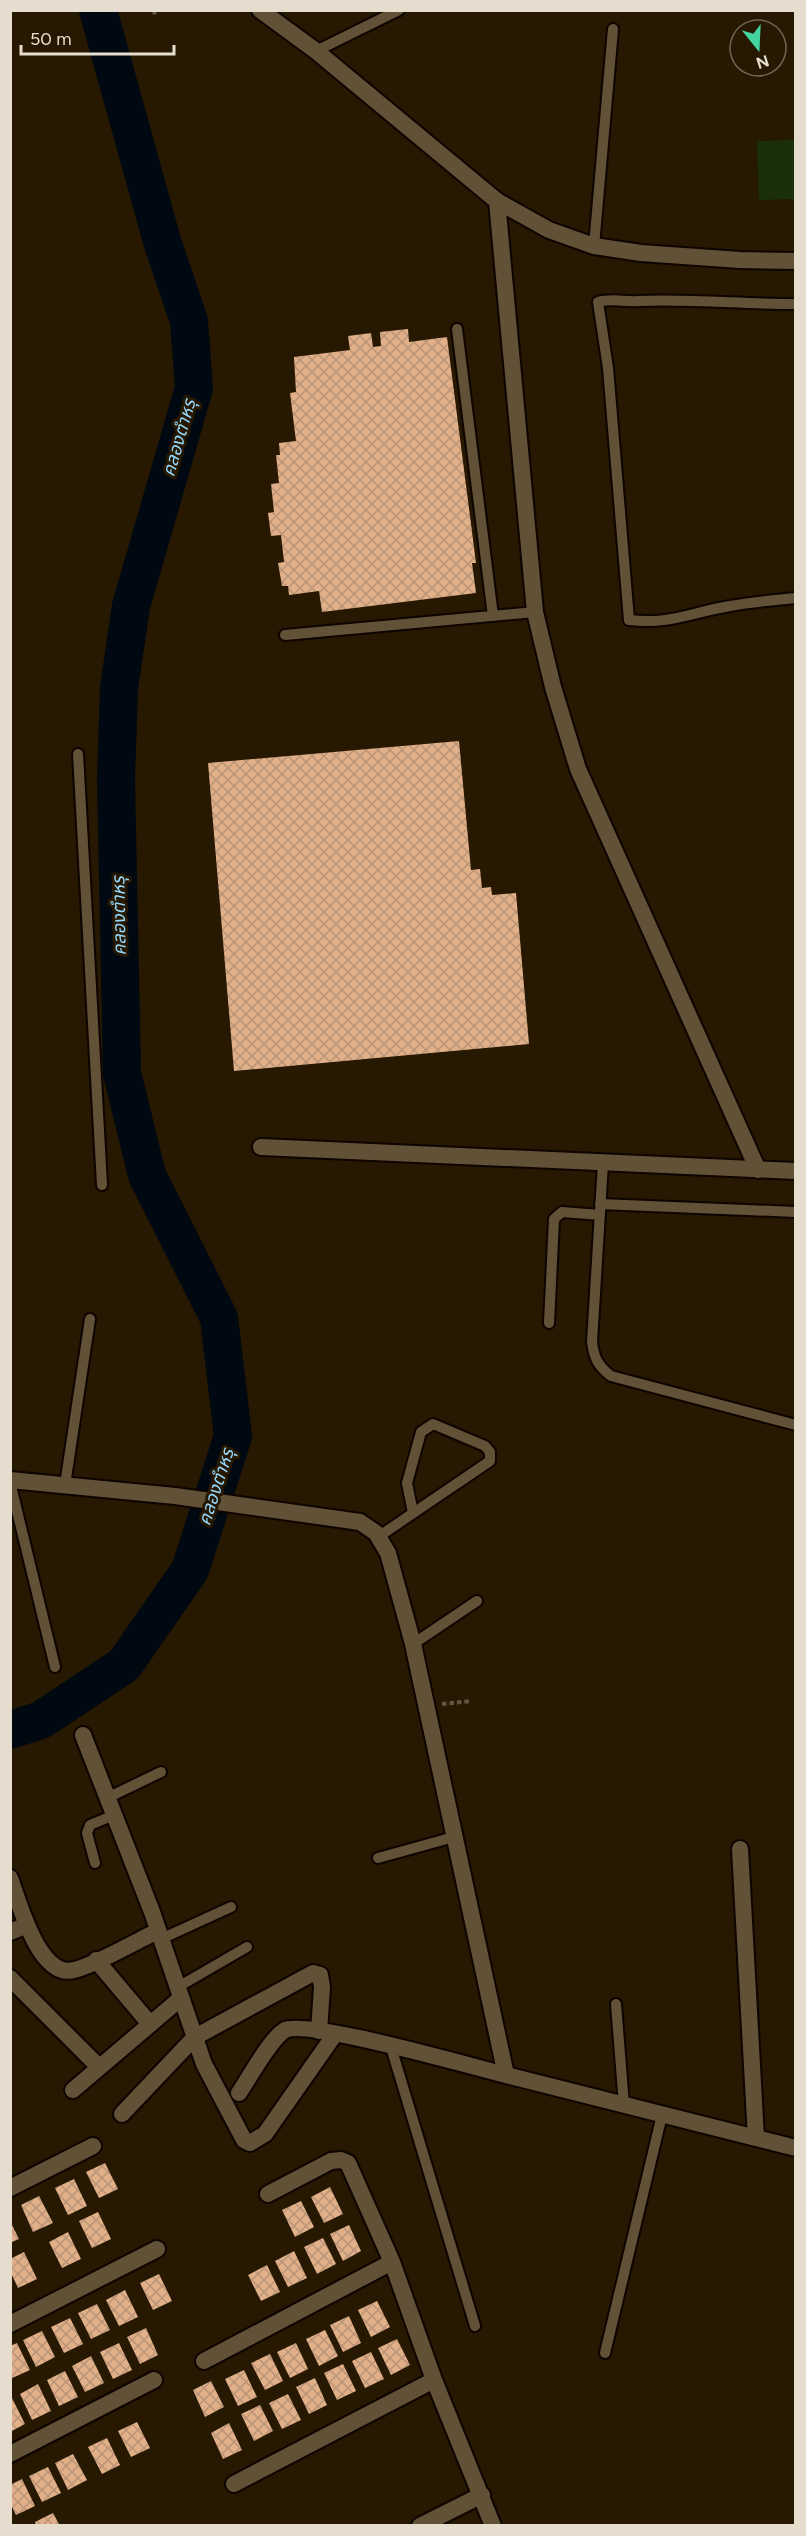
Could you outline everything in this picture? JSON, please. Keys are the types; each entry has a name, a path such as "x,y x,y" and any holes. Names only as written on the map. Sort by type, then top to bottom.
{"street":[{"path":"260,10 316,51 497,201 549,230 594,246 688,257 795,261"},
{"path":"497,201 535,612 553,687 578,769 758,1170"},
{"path":"261,1147 795,1171"},
{"path":"10,1481 242,1504 360,1522 378,1537 388,1552 413,1644 506,2075"},
{"path":"83,1735 160,1935 179,1992 195,2037 209,2074 244,2140 250,2143 265,2134 327,2033 320,1975 313,1973 195,2037 122,2114"},
{"path":"740,1849 756,2138"},
{"path":"10,1878 39,1950 57,1968 73,1971 160,1935"},
{"path":"10,1932 27,1925"},
{"path":"96,1960 150,2024"},
{"path":"10,1978 99,2067"},
{"path":"73,2090 150,2024 179,1992"},
{"path":"239,2093 277,2037 286,2030 296,2028 391,2047 795,2148"},
{"path":"10,2188 93,2146"},
{"path":"268,2194 331,2161 341,2160 348,2163 392,2262 434,2380 493,2526"},
{"path":"10,2324 158,2249"},
{"path":"204,2361 392,2262"},
{"path":"10,2454 154,2380"},
{"path":"234,2484 434,2380"},
{"path":"420,2526 482,2495"}],"lane":[{"path":"316,51 399,10"},
{"path":"594,246 613,29"},
{"path":"795,304 674,298 636,301 609,298 598,302 608,368 629,620 645,622 684,619 728,606 795,598"},
{"path":"458,329 493,616"},
{"path":"285,635 535,612"},
{"path":"78,754 102,1185"},
{"path":"603,1163 592,1342 594,1356 600,1368 611,1376 795,1425"},
{"path":"549,1323 555,1218 562,1212 600,1209 795,1212"},
{"path":"65,1485 90,1319"},
{"path":"378,1537 490,1461 490,1452 485,1446 433,1424 426,1426 421,1432 407,1483 413,1513"},
{"path":"10,1481 56,1667"},
{"path":"413,1644 477,1601"},
{"path":"107,1798 161,1772"},
{"path":"95,1863 87,1833 90,1825 114,1815"},
{"path":"378,1858 454,1837"},
{"path":"160,1935 231,1907"},
{"path":"179,1992 247,1947"},
{"path":"616,2004 624,2105"},
{"path":"391,2047 475,2326"},
{"path":"605,2353 663,2115"}],"path":[{"path":"154,10 155,17"},
{"path":"427,1706 471,1701"}],"green space":[{"path":"795,140 795,199 759,200 757,141"}],"building":[{"path":"408,329 409,342 447,337 476,563 472,563 476,593 322,612 319,591 289,595 288,586 282,586 278,563 284,562 281,535 271,536 268,513 274,512 271,484 279,483 276,455 280,455 279,443 296,441 290,393 296,392 294,357 350,350 348,336 371,333 373,347 381,346 380,332"},
{"path":"459,741 471,870 480,869 482,888 491,887 492,895 516,893 529,1044 234,1071 208,763"},
{"path":"105,2163 118,2189 99,2198 86,2172"},
{"path":"74,2179 87,2206 68,2215 55,2188"},
{"path":"330,2187 343,2214 324,2223 311,2197"},
{"path":"39,2196 53,2223 33,2232 21,2205"},
{"path":"301,2201 314,2227 295,2237 282,2210"},
{"path":"98,2212 111,2239 92,2248 79,2221"},
{"path":"10,2221 19,2239 10,2243"},
{"path":"349,2225 361,2251 343,2261 330,2234"},
{"path":"68,2232 81,2259 62,2268 49,2242"},
{"path":"323,2238 336,2264 317,2274 304,2247"},
{"path":"294,2251 307,2278 288,2287 275,2261"},
{"path":"24,2252 37,2279 18,2288 10,2271 10,2259"},
{"path":"267,2265 280,2292 261,2301 248,2275"},
{"path":"159,2274 172,2301 153,2310 140,2283"},
{"path":"125,2290 138,2317 119,2326 106,2300"},
{"path":"377,2301 390,2327 371,2337 358,2310"},
{"path":"97,2304 110,2330 91,2339 78,2313"},
{"path":"349,2316 361,2343 343,2352 330,2325"},
{"path":"70,2318 83,2344 64,2353 51,2327"},
{"path":"146,2328 158,2355 140,2364 127,2337"},
{"path":"325,2330 338,2356 319,2366 306,2339"},
{"path":"42,2331 55,2357 36,2367 23,2340"},
{"path":"397,2339 410,2365 391,2375 378,2348"},
{"path":"17,2343 30,2370 10,2379 10,2346"},
{"path":"119,2343 132,2370 113,2379 100,2352"},
{"path":"296,2343 308,2369 290,2378 277,2352"},
{"path":"371,2352 384,2379 365,2388 352,2361"},
{"path":"270,2354 283,2381 265,2390 251,2363"},
{"path":"91,2356 104,2383 85,2392 72,2366"},
{"path":"343,2364 356,2391 337,2400 324,2373"},
{"path":"244,2370 257,2397 238,2406 225,2379"},
{"path":"65,2371 78,2397 59,2406 47,2380"},
{"path":"315,2378 327,2405 309,2414 296,2387"},
{"path":"211,2381 224,2407 205,2417 193,2390"},
{"path":"38,2384 51,2411 32,2420 20,2394"},
{"path":"288,2394 301,2420 282,2429 269,2403"},
{"path":"12,2398 25,2424 10,2432 10,2399"},
{"path":"260,2405 273,2431 254,2441 241,2414"},
{"path":"137,2422 150,2448 131,2457 118,2431"},
{"path":"229,2423 242,2450 223,2459 211,2433"},
{"path":"107,2438 120,2465 102,2474 88,2447"},
{"path":"73,2454 87,2480 68,2490 55,2463"},
{"path":"48,2467 61,2493 42,2502 29,2476"},
{"path":"22,2479 35,2506 16,2515 10,2503 10,2485"},
{"path":"53,2513 60,2526 36,2526 35,2522"}],"waterway":[{"name":"คลองตำหรุ","path":"10,1730 41,1720 124,1665 190,1570 233,1436 219,1318 147,1175 122,1073 116,779 119,688 131,606 194,388 189,321 162,241 98,10"}]}
